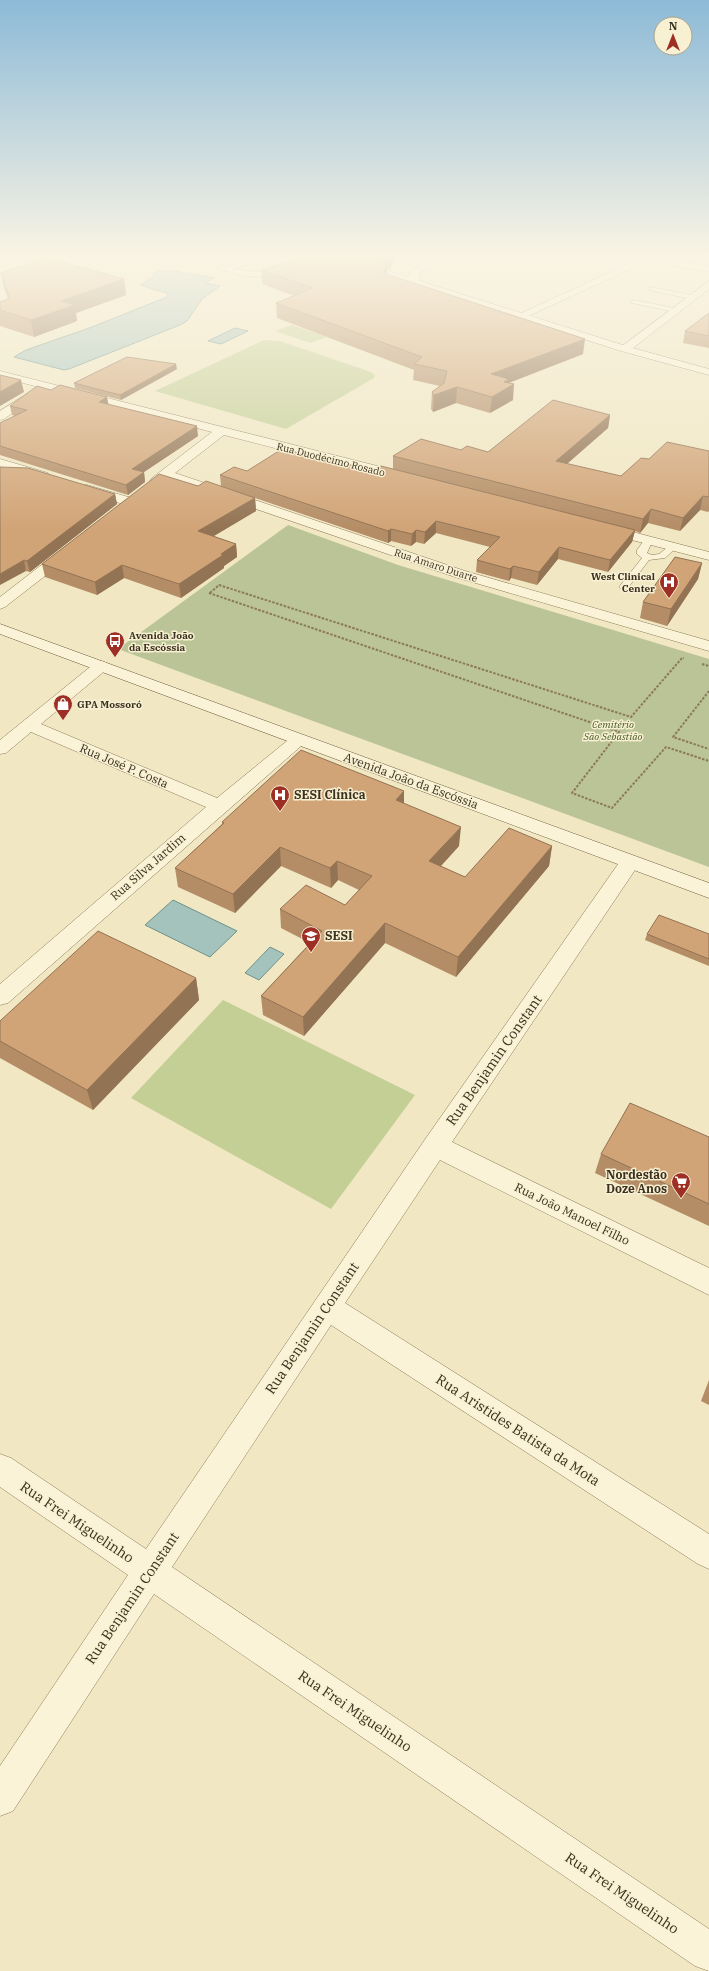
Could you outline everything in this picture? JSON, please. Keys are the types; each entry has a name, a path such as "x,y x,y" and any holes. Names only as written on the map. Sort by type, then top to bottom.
{"street":[{"path":"615,346 709,372"},
{"path":"625,349 629,346"},
{"name":"Rua Duodécimo Rosado","path":"0,370 47,384 221,431 415,478 47,384 0,374"},
{"path":"0,416 47,384"},
{"path":"118,512 221,431"},
{"path":"0,463 54,479"},
{"name":"Rua Amaro Duarte","path":"166,474 460,574 709,646"},
{"path":"76,486 130,502"},
{"path":"709,550 596,524 709,556"},
{"path":"0,604 74,546"},
{"name":"Avenida João da Escóssia","path":"0,617 709,877"},
{"name":"Avenida João da Escóssia","path":"0,629 709,891"},
{"path":"0,749 101,666"},
{"name":"Rua José P. Costa","path":"29,725 219,806"},
{"name":"Rua Silva Jardim","path":"0,997 219,806 299,740"},
{"name":"Rua Benjamin Constant","path":"0,1798 435,1145 630,862"},
{"name":"Rua João Manoel Filho","path":"435,1145 709,1282"},
{"name":"Rua Aristides Batista da Mota","path":"327,1306 709,1553"},
{"name":"Rua Frei Miguelinho","path":"0,1469 709,1952"}],"lane":[{"path":"649,540 642,550 642,554 647,557 661,558 665,556 673,546"},
{"path":"624,586 647,557"}],"path":[{"path":"689,660 682,658 631,717 219,585 209,593 619,732 572,793 612,808 666,747 709,761"},
{"path":"695,662 709,666"},
{"path":"709,691 673,737 709,749"}],"green space":[{"path":"251,346 295,346 371,372 375,375 374,378 286,429 155,391"},
{"name":"Cemitério São Sebastião","path":"288,525 398,565 709,659 709,867 118,649"},
{"path":"223,1000 415,1095 331,1209 131,1098"}],"water":[{"path":"38,346 127,346 64,370 14,357 26,350"},
{"path":"173,900 237,931 210,957 145,925"},
{"path":"270,947 284,954 259,980 245,973"}],"building":[{"path":"392,346 566,346 491,374 509,379 504,382 514,384 492,397 457,387 434,395 432,392 444,383 447,371 414,364 422,357"},
{"path":"127,357 176,364 120,395 74,383"},
{"path":"0,375 21,380 0,392"},
{"path":"60,385 107,397 99,402 197,426 132,469 144,472 126,485 0,446 0,423 27,410 10,406 37,386 51,390"},
{"path":"553,400 610,415 556,461 621,476 641,458 649,459 667,442 709,451 709,497 703,496 683,518 651,509 643,519 393,456 421,439 461,450 467,446 488,452"},
{"path":"282,449 373,470 381,466 635,530 610,560 559,547 539,572 513,566 510,569 477,560 500,537 436,521 425,532 416,530 412,534 391,529 388,531 220,475 234,467 247,471"},
{"path":"0,467 28,468 115,494 27,561 24,560 0,574"},
{"path":"159,474 198,486 206,481 255,498 198,531 236,544 221,554 223,555 179,584 122,565 95,582 42,564"},
{"path":"675,557 702,563 671,609 643,602"},
{"path":"301,750 404,791 396,800 461,827 429,861 465,877 509,828 552,846 458,957 385,923 303,1017 261,996 322,931 280,909 306,885 345,905 372,876 337,861 330,868 280,847 233,894 175,868 224,823 222,822"},
{"path":"659,915 709,934 709,959 647,934"},
{"path":"98,931 196,978 87,1090 0,1041 0,1021"},
{"name":"Nordestão Doze Anos","path":"630,1103 709,1137 709,1204 601,1154"}],"place":[{"name":"West Clinical Center","path":"669,599"},
{"name":"Avenida João da Escóssia","path":"115,658"},
{"name":"GPA Mossoró","path":"63,721"},
{"name":"SESI Clínica","path":"280,812"},
{"name":"SESI","path":"311,953"},
{"name":"Nordestão Doze Anos","path":"681,1199"}]}
